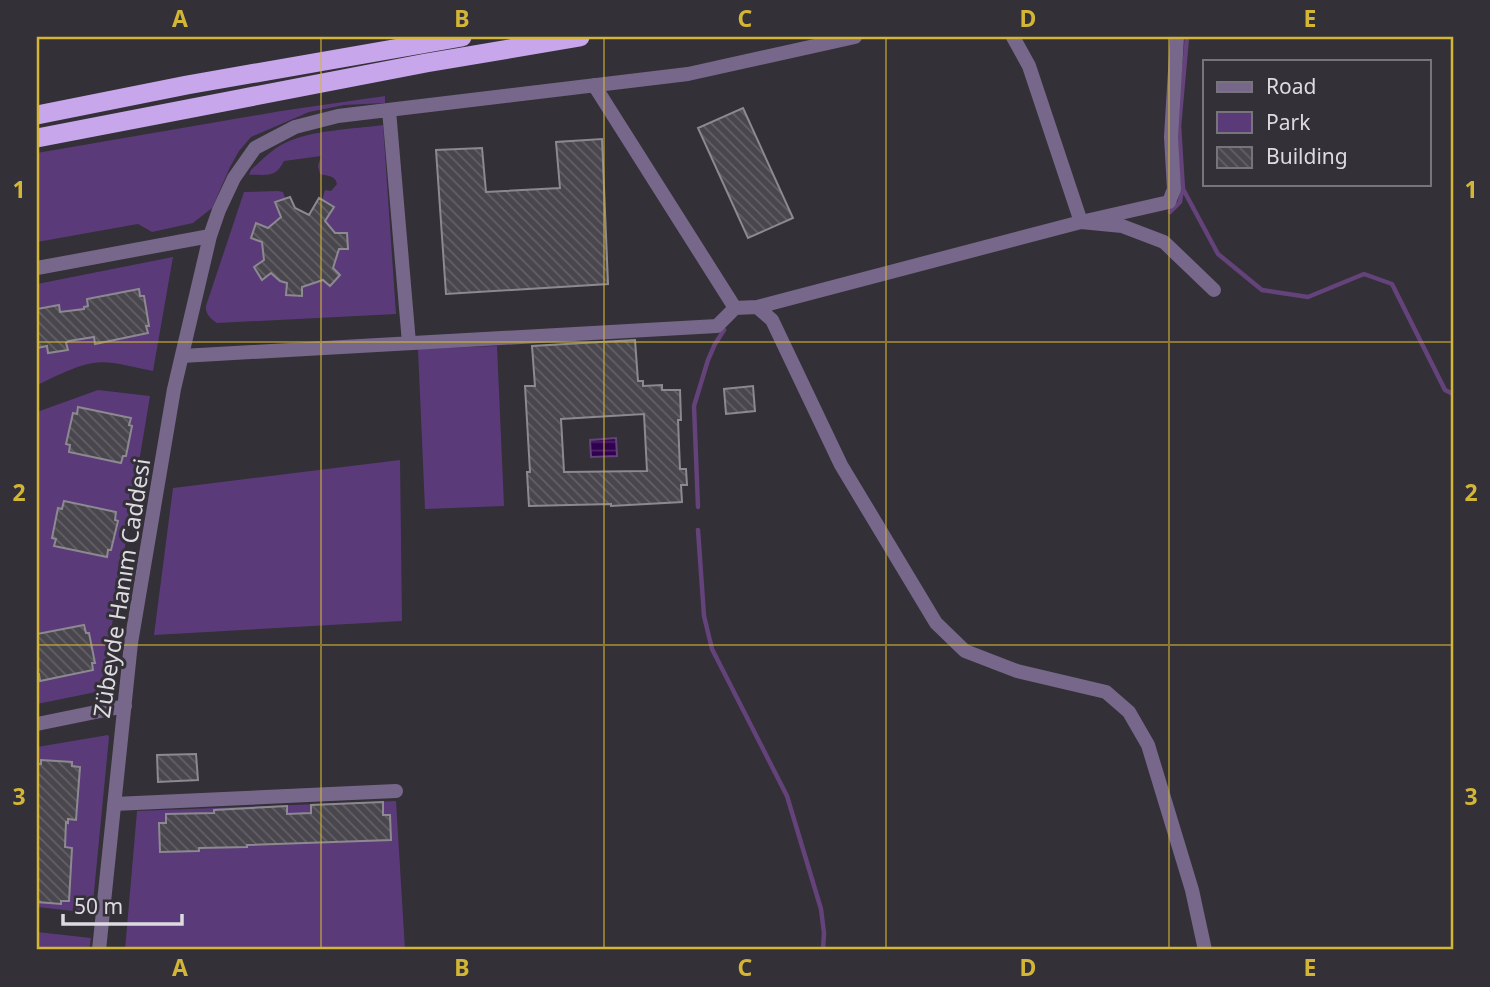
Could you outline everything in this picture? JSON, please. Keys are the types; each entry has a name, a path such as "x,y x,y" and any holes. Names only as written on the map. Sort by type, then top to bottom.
{"highway":[{"path":"37,115 462,37"},
{"path":"37,138 426,63 580,37"}],"street":[{"name":"Zübeyde Hanım Caddesi","path":"99,950 131,643 174,389 210,236 234,178 255,148 295,127 338,116 688,74 855,37"},
{"path":"1013,37 1029,66 1081,222"},
{"path":"182,356 717,326 735,308 758,306 1081,222 1169,202 1174,189 1171,137 1177,37"},
{"path":"594,85 735,308"},
{"path":"389,110 409,343"},
{"path":"1081,222 1122,226 1164,242 1214,290"},
{"path":"37,268 210,236"},
{"path":"758,306 772,320 841,465 936,623 965,651 1017,671 1106,692 1129,712 1148,745 1192,890 1205,950"},
{"path":"37,724 125,706"},
{"path":"114,804 396,791"}],"green space":[{"path":"385,96 385,103 344,105 309,112 251,137 230,167 212,208 193,223 152,232 138,224 37,242 37,153"},
{"path":"383,125 396,314 217,323 213,320 207,314 206,306 244,192 283,192 294,224 319,211 325,190 331,191 337,184 333,177 320,174 318,166 321,156 284,161 277,171 270,174 249,175 251,170 276,148 295,139"},
{"path":"173,257 153,371 100,362 72,369 37,385 37,284"},
{"path":"497,346 504,506 425,509 418,349"},
{"path":"98,390 150,396 101,691 37,704 37,412"},
{"path":"400,460 402,621 154,635 173,488"},
{"path":"108,735 92,913 37,907 37,747"},
{"path":"396,801 405,950 125,950 137,811"},
{"path":"37,932 91,938 89,950 37,950"}],"shaded area":[{"path":"616,438 617,456 591,457 590,440"}],"building":[{"path":"743,108 793,218 748,238 698,128"},
{"path":"602,139 608,284 446,294 436,150 482,148 486,192 560,188 556,142"},
{"path":"290,197 295,208 309,215 319,198 334,207 325,221 335,233 347,233 348,249 339,249 333,268 340,275 330,286 323,280 302,287 302,296 286,295 287,283 271,273 262,280 254,267 264,260 262,242 251,238 256,223 268,228 281,217 275,202"},
{"path":"139,289 140,296 144,296 148,333 95,344 94,337 69,341 66,343 68,350 48,353 47,346 37,348 37,309 59,305 60,312 84,309 88,306 87,299"},
{"path":"635,340 638,381 643,381 643,386 662,385 662,390 680,390 680,469 686,469 687,485 681,485 682,502 611,506 529,506 527,472 530,472 525,386 535,386 532,346","holes":["644,414 647,471 564,472 561,419"]},
{"path":"753,386 755,411 726,414 724,389"},
{"path":"78,407 131,418 126,456 123,456 121,463 69,452 70,445 66,444 73,413 77,414"},
{"path":"64,501 116,512 115,520 118,521 107,557 54,546 56,539 52,538 58,508 62,509"},
{"path":"84,625 86,633 89,633 95,663 92,663 93,670 40,681 37,674 37,634"},
{"path":"196,754 198,780 158,782 157,755"},
{"path":"41,760 72,762 72,766 80,767 76,820 68,819 68,823 66,822 65,847 72,848 69,901 61,901 61,904 37,902 37,764 41,764"},
{"path":"383,802 383,815 390,815 391,840 247,845 199,848 199,851 160,852 159,823 166,823 166,814 214,813 214,810 287,806 287,814 311,813 311,805"}],"waterway":[{"path":"1187,37 1179,126 1183,189 1218,254 1262,290 1308,297 1364,274 1392,284 1445,390 1453,394"},
{"path":"1170,212 1180,202 1182,189"},
{"path":"698,507 694,406 708,360 724,330"},
{"path":"698,530 704,616 712,649 787,796 821,909 823,950"}]}
